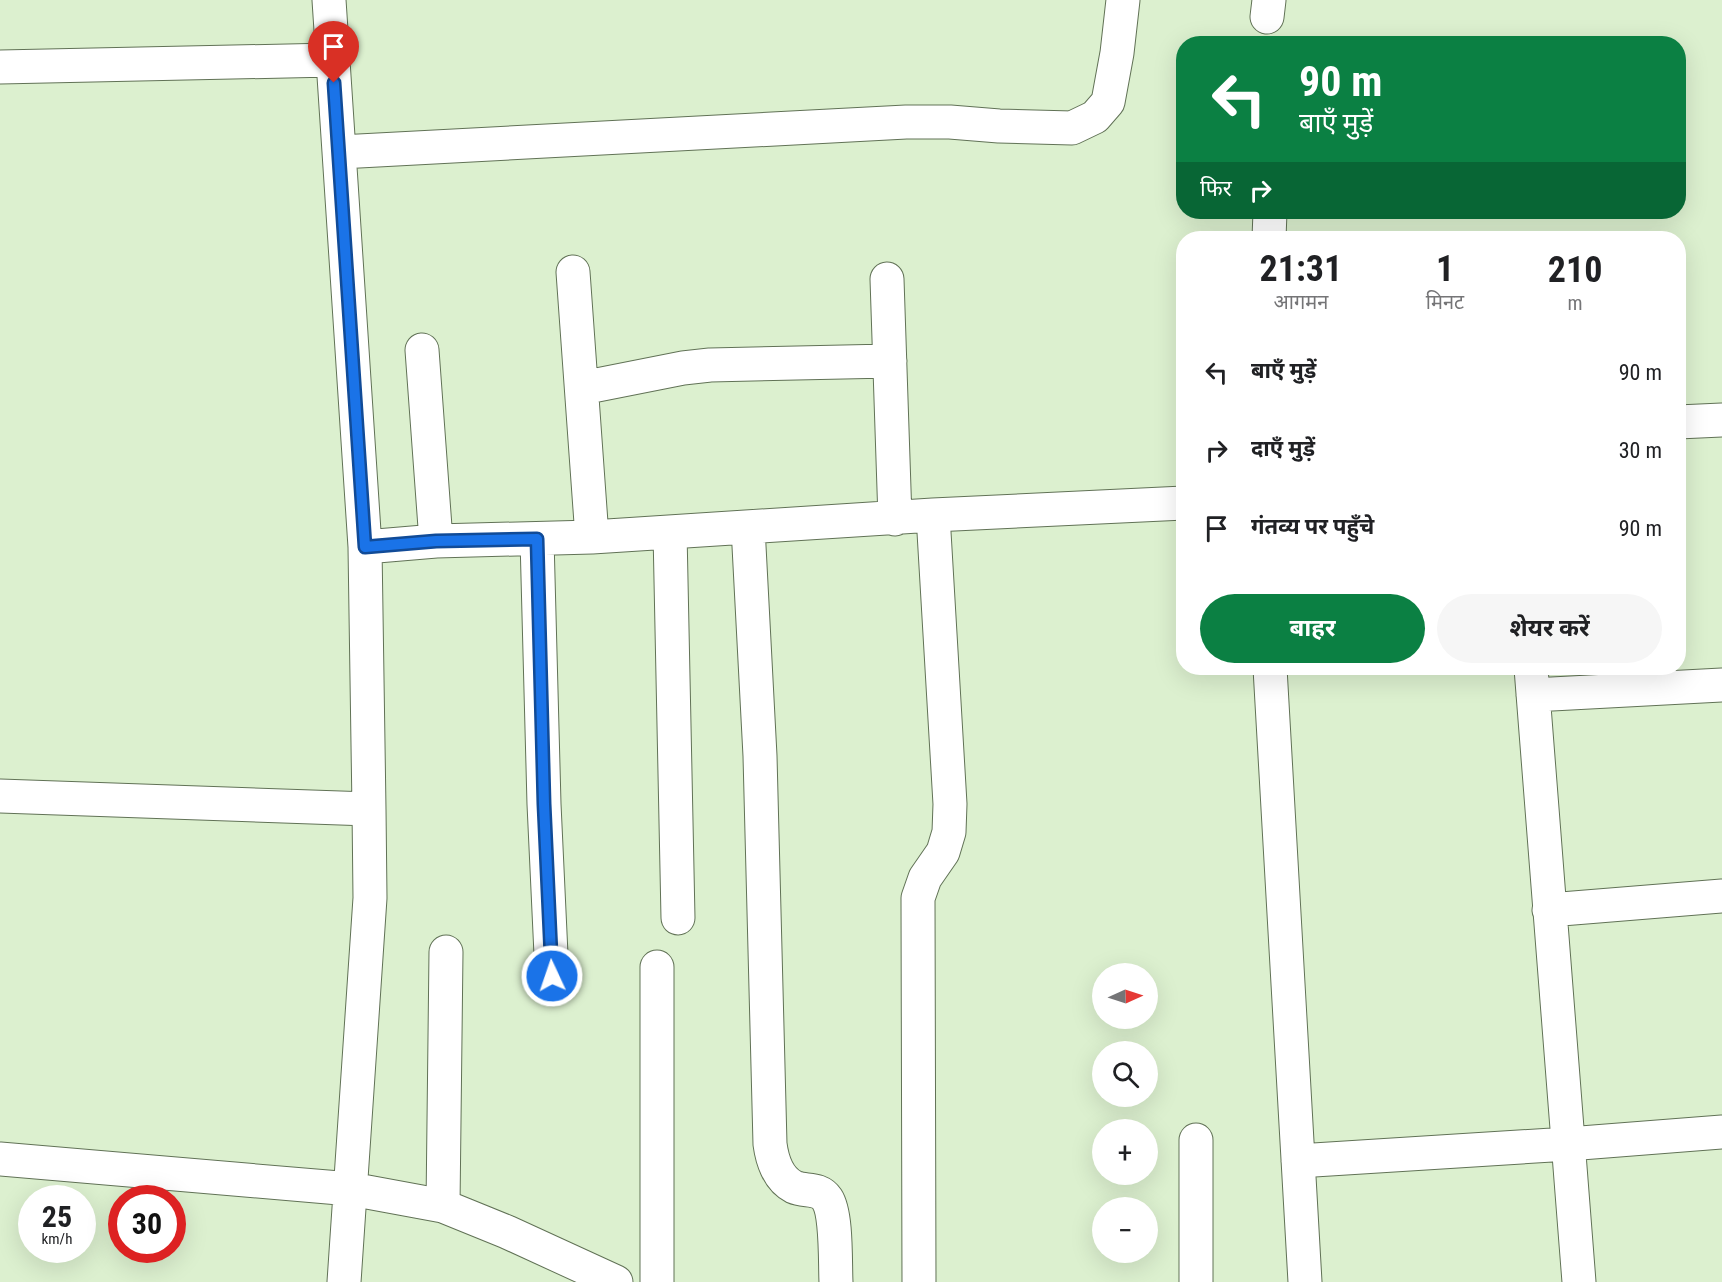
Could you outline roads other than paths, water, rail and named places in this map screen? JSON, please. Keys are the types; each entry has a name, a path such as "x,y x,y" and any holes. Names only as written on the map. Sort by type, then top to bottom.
{"street":[{"path":"329,0 365,547 369,809 370,898 344,1282"},
{"path":"340,152 906,122 1072,128 1095,117 1108,102 1123,0"},
{"path":"0,67 332,60"},
{"path":"573,272 592,537"},
{"path":"887,279 895,519"},
{"path":"422,350 436,541"},
{"path":"582,388 710,365 890,362"},
{"path":"1686,422 1722,420"},
{"path":"365,547 436,541 592,537 933,515 1176,503"},
{"path":"919,1282 918,898 925,878 943,852 949,832 950,804 933,515"},
{"path":"748,526 761,768 770,1144 772,1158 785,1179 794,1187 819,1191 828,1199 835,1237 836,1282"},
{"path":"670,532 678,918"},
{"path":"537,539 544,804 552,976"},
{"path":"1270,675 1305,1282"},
{"path":"1579,1282 1532,681 1722,685"},
{"path":"0,796 369,809"},
{"path":"1549,910 1722,896"},
{"path":"443,1206 446,952"},
{"path":"657,967 657,1282"},
{"path":"1298,1161 1722,1132"},
{"path":"1196,1140 1196,1282"},
{"path":"0,1159 351,1189 443,1206 507,1232 616,1282"}]}
